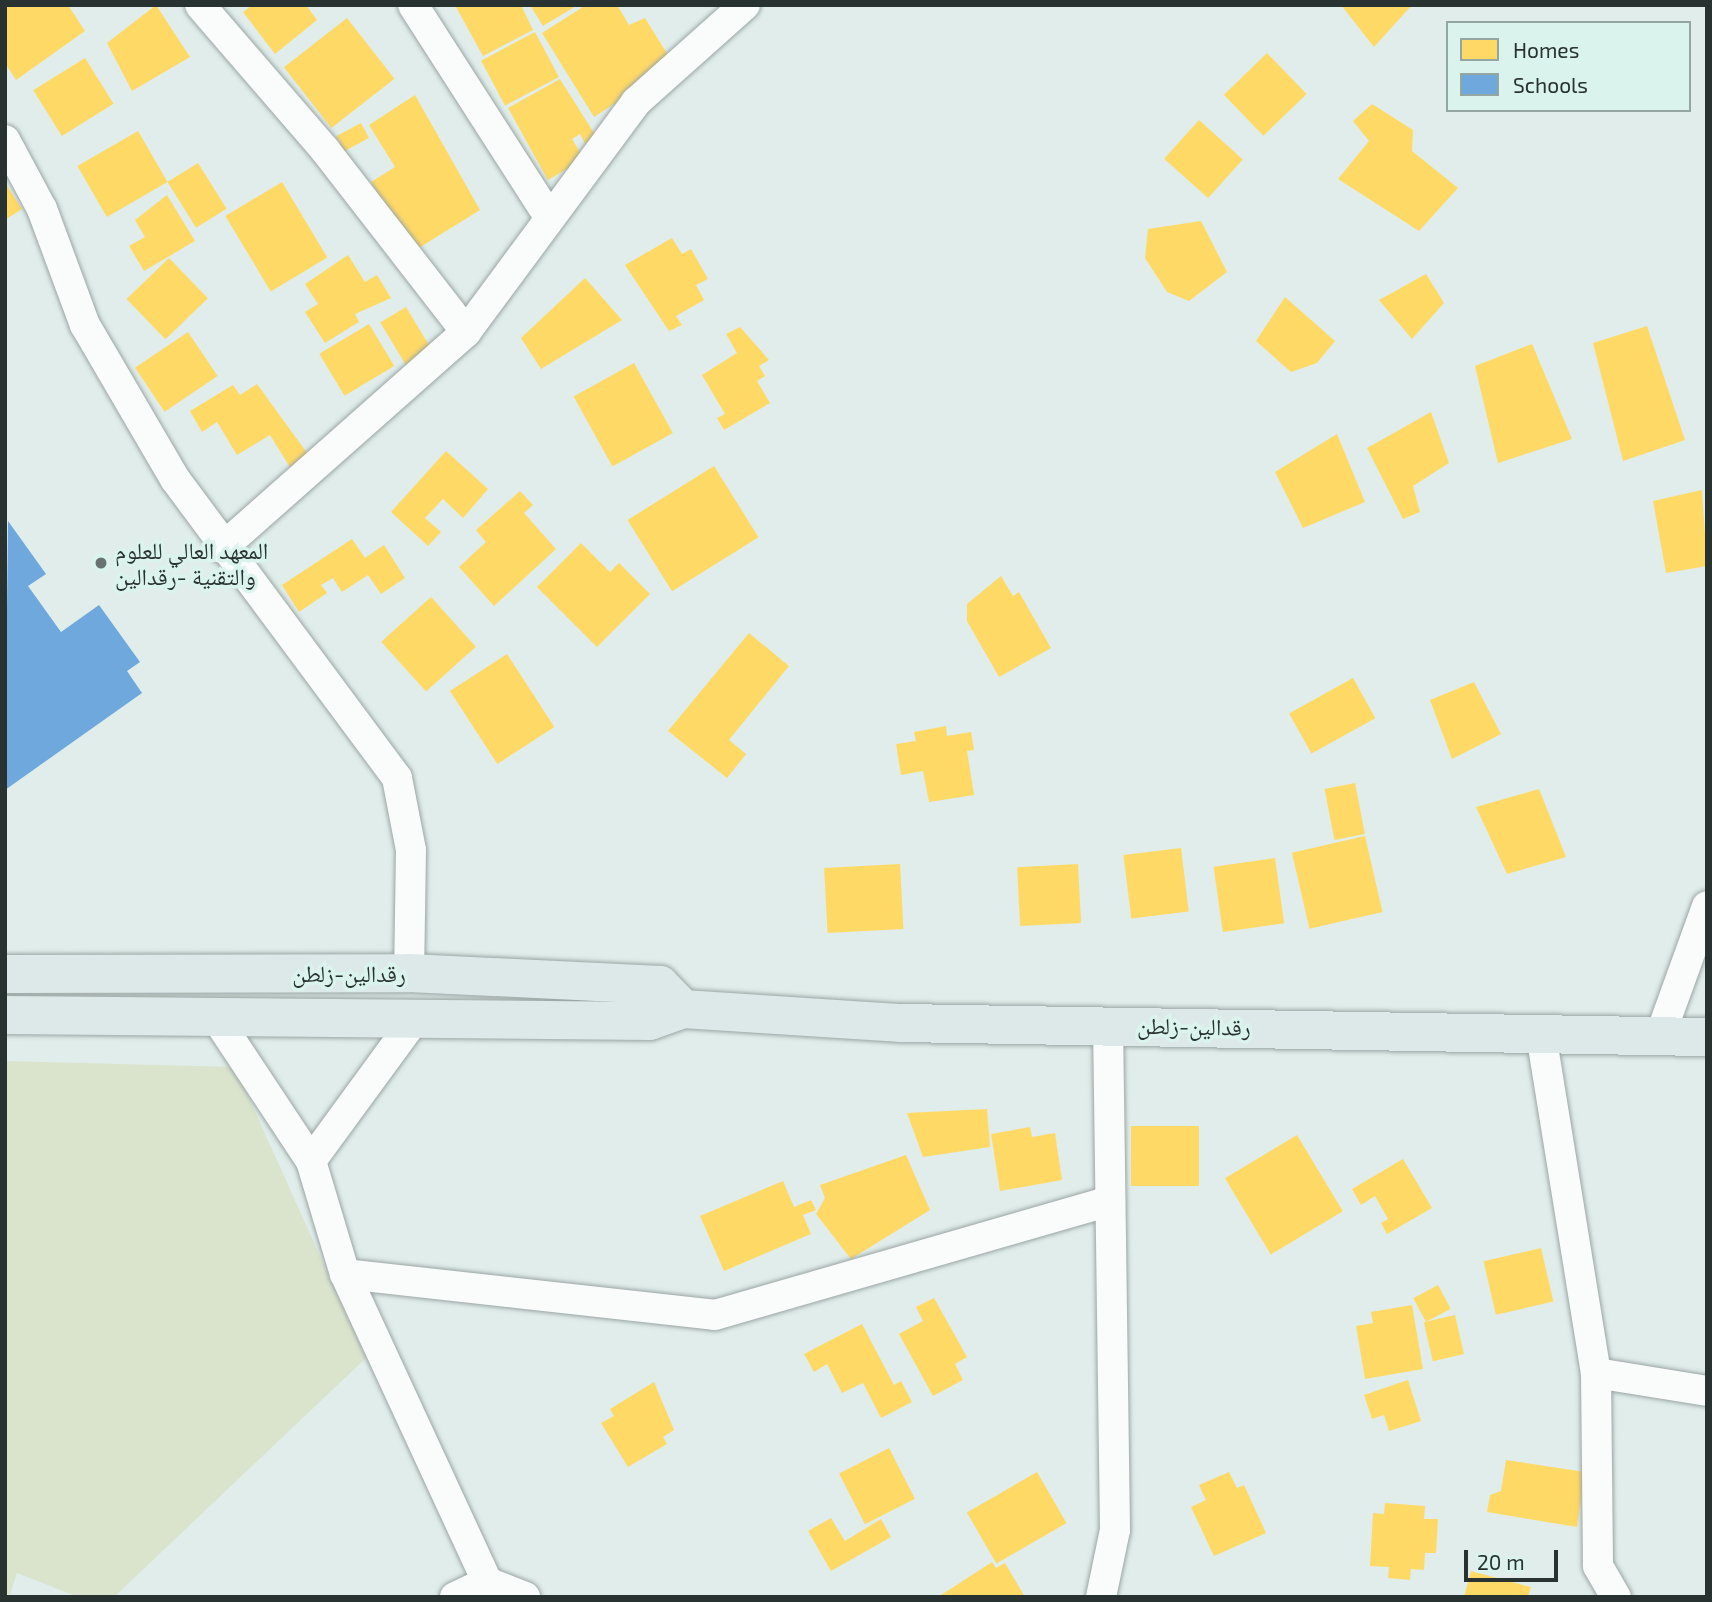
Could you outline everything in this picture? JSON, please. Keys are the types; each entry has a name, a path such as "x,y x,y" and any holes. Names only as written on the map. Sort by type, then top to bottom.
{"main road":[{"name":"رقدالين-زلطن","path":"5,974 409,973 660,985 682,1009"},
{"name":"رقدالين-زلطن","path":"5,1016 650,1021 682,1009 902,1023 1108,1024 1707,1037"}],"street":[{"path":"200,5 325,150 466,332"},
{"path":"413,5 549,217"},
{"path":"222,548 466,332 636,102 745,5"},
{"path":"5,140 42,209 85,325 222,548 397,778 411,850 409,973"},
{"path":"1660,1036 1707,906"},
{"path":"215,1016 312,1161 345,1274 487,1582 525,1597"},
{"path":"312,1161 415,1020"},
{"path":"1101,1597 1115,1530 1108,1024"},
{"path":"1541,1034 1596,1373 1598,1566 1616,1597"},
{"path":"345,1274 715,1315 1110,1201"},
{"path":"1596,1373 1707,1391"},
{"path":"455,1597 487,1582"}],"green space":[{"path":"5,1061 235,1067 366,1358 114,1597 78,1597 17,1573 10,1595 5,1593"}],"building: Homes":[{"path":"5,5 68,5 85,31 16,80 5,63"},
{"path":"156,5 190,57 132,91 107,43"},
{"path":"252,5 306,5 317,20 275,54 243,12"},
{"path":"521,5 533,30 483,56 456,7"},
{"path":"530,5 578,5 543,26"},
{"path":"586,5 617,5 629,25 645,18 671,60 657,76 594,117 542,33"},
{"path":"1341,5 1412,5 1374,47"},
{"path":"347,18 394,79 331,128 284,67"},
{"path":"535,32 559,77 505,106 481,61"},
{"path":"1267,53 1307,94 1263,136 1224,95"},
{"path":"85,58 114,104 62,136 33,90"},
{"path":"560,79 599,141 587,147 580,134 572,139 584,159 548,180 508,108"},
{"path":"415,95 480,210 414,251 371,182 395,167 369,125"},
{"path":"1372,104 1413,130 1412,151 1458,188 1419,231 1338,179 1369,141 1353,121"},
{"path":"1199,120 1243,159 1208,198 1164,159"},
{"path":"361,123 369,138 344,151 336,136"},
{"path":"138,131 168,182 107,217 77,166"},
{"path":"198,163 227,209 196,228 167,182"},
{"path":"282,182 327,257 271,291 225,216"},
{"path":"5,183 22,209 5,220"},
{"path":"167,195 195,241 144,271 129,246 145,237 135,220"},
{"path":"1201,221 1227,272 1189,301 1167,292 1145,258 1148,229"},
{"path":"672,238 682,254 691,249 708,279 696,285 704,300 676,316 682,325 669,331 625,265"},
{"path":"348,255 365,282 377,275 391,298 355,314 359,322 325,343 305,312 318,304 305,284"},
{"path":"169,258 208,298 165,339 127,299"},
{"path":"1426,274 1444,303 1412,339 1379,300"},
{"path":"585,278 622,320 541,369 521,338"},
{"path":"1285,297 1335,341 1317,363 1291,372 1256,341"},
{"path":"406,307 432,351 407,366 380,322"},
{"path":"369,324 394,366 345,396 319,354"},
{"path":"1647,326 1685,440 1623,461 1593,343"},
{"path":"740,327 769,360 759,366 765,376 757,381 770,403 724,430 717,418 725,414 702,375 737,353 726,334"},
{"path":"188,332 218,376 165,412 135,368"},
{"path":"1532,344 1572,439 1498,463 1475,366"},
{"path":"634,363 673,433 612,466 574,396"},
{"path":"257,384 310,457 291,469 270,435 237,455 217,422 202,432 190,411 233,385 240,395"},
{"path":"1431,412 1449,463 1413,486 1420,512 1403,519 1367,448"},
{"path":"1337,434 1365,502 1303,528 1275,472"},
{"path":"446,451 488,489 463,518 443,499 425,518 441,532 428,546 391,512"},
{"path":"714,466 759,537 672,591 627,520"},
{"path":"1702,490 1707,566 1666,573 1653,501"},
{"path":"520,491 533,505 524,513 556,549 494,606 459,567 486,542 476,530"},
{"path":"352,539 365,558 384,545 405,578 381,594 368,575 342,592 333,578 321,585 327,593 299,612 282,585"},
{"path":"581,543 610,572 619,563 650,594 597,647 537,587"},
{"path":"1001,576 1013,596 1019,592 1051,648 999,677 967,621 967,604"},
{"path":"431,597 476,647 426,692 381,642"},
{"path":"749,633 789,666 729,740 746,754 727,778 668,731"},
{"path":"507,654 554,727 497,764 450,691"},
{"path":"1353,678 1375,718 1311,754 1289,713"},
{"path":"1474,682 1501,734 1452,759 1430,700"},
{"path":"946,726 947,736 971,732 974,750 967,751 974,795 929,802 923,771 901,775 896,744 916,741 914,732"},
{"path":"1355,783 1365,834 1334,840 1325,789"},
{"path":"1539,789 1566,857 1507,874 1476,807"},
{"path":"1365,836 1383,912 1309,929 1292,853"},
{"path":"1181,848 1189,912 1131,919 1123,855"},
{"path":"1275,858 1284,923 1223,932 1214,867"},
{"path":"900,864 903,929 828,933 824,868"},
{"path":"1078,864 1081,923 1020,926 1017,867"},
{"path":"987,1109 990,1147 923,1157 907,1113"},
{"path":"1131,1126 1199,1126 1199,1186 1131,1186"},
{"path":"1030,1127 1032,1137 1055,1133 1062,1180 1000,1191 991,1134"},
{"path":"1297,1135 1343,1211 1271,1255 1225,1178"},
{"path":"906,1155 930,1210 851,1259 816,1214 825,1198 820,1185"},
{"path":"1403,1159 1432,1208 1387,1234 1381,1223 1388,1219 1375,1196 1361,1205 1352,1189"},
{"path":"783,1181 794,1207 811,1200 816,1210 803,1215 811,1234 724,1271 700,1216"},
{"path":"1541,1248 1553,1302 1496,1315 1484,1261"},
{"path":"1438,1285 1451,1309 1426,1322 1413,1298"},
{"path":"934,1298 967,1357 955,1364 963,1380 933,1396 899,1334 923,1321 916,1307"},
{"path":"1412,1305 1423,1369 1365,1379 1356,1326 1373,1323 1371,1312"},
{"path":"1455,1315 1464,1354 1433,1361 1424,1322"},
{"path":"862,1324 894,1385 901,1381 912,1402 881,1418 863,1383 842,1393 827,1364 814,1372 804,1354"},
{"path":"1408,1380 1421,1421 1389,1431 1384,1415 1372,1419 1364,1395"},
{"path":"654,1382 674,1430 663,1437 667,1444 628,1467 601,1423 614,1416 610,1409"},
{"path":"889,1448 915,1499 865,1524 839,1473"},
{"path":"1506,1460 1585,1472 1577,1527 1487,1512 1490,1495 1501,1491"},
{"path":"1037,1472 1066,1523 996,1564 967,1512"},
{"path":"1229,1472 1237,1488 1244,1485 1266,1533 1214,1556 1191,1507 1206,1500 1199,1485"},
{"path":"1385,1503 1425,1506 1424,1519 1438,1519 1436,1553 1425,1553 1424,1570 1411,1569 1410,1580 1388,1578 1389,1567 1370,1566 1373,1513 1384,1514"},
{"path":"831,1518 845,1541 881,1519 891,1537 831,1571 808,1531"},
{"path":"992,1562 996,1568 1005,1563 1025,1597 938,1597"},
{"path":"1471,1571 1531,1587 1528,1597 1464,1597"}],"building: Schools":[{"path":"8,521 46,574 28,586 61,632 99,605 140,662 127,671 142,693 5,790"}],"place":[{"name":"المعهد العالي للعلوم والتقنية -رقدالين","path":"101,563"}]}
